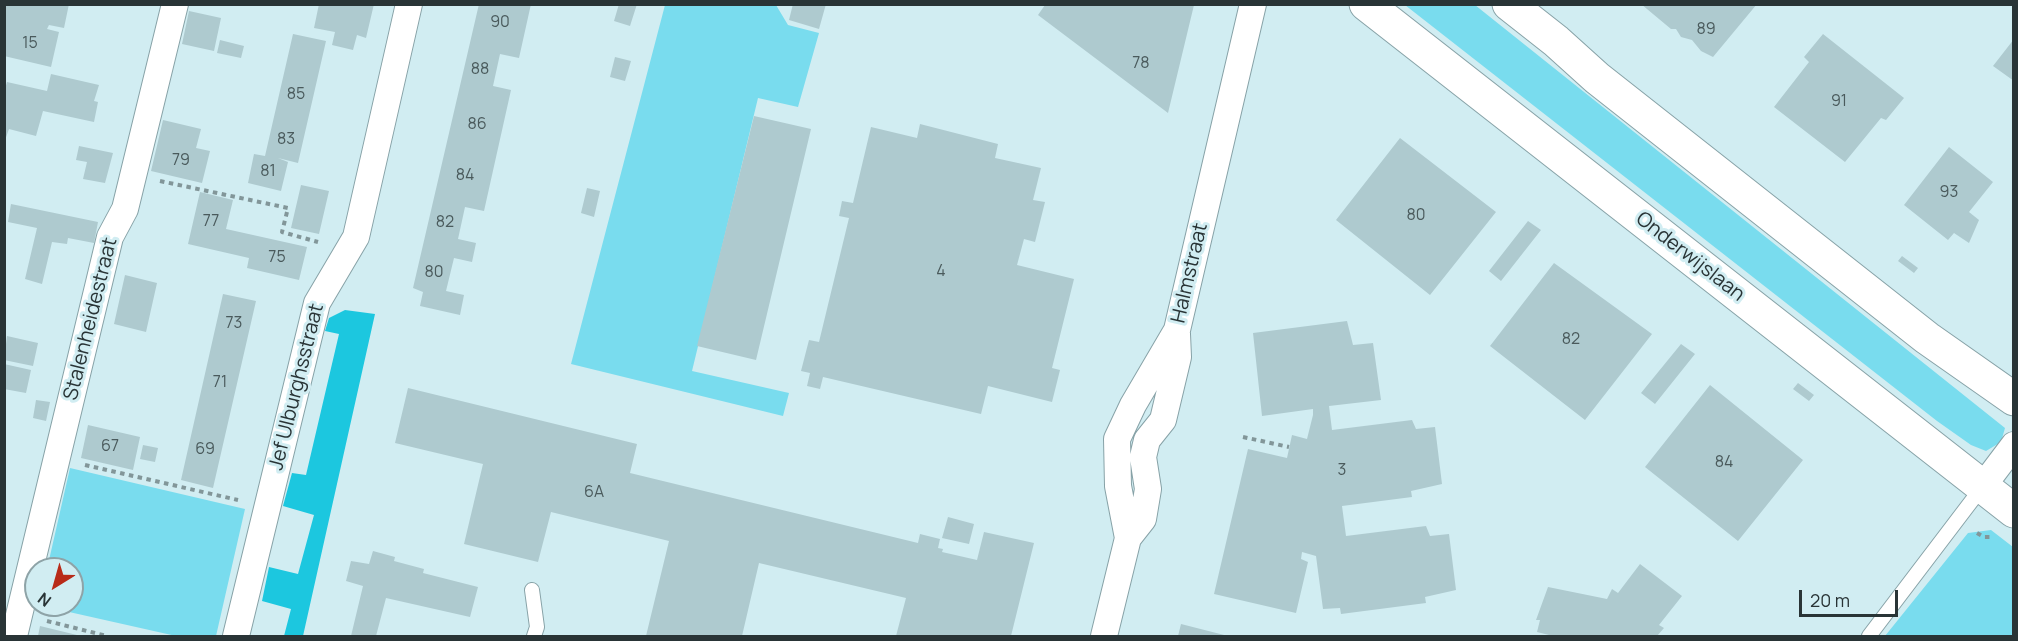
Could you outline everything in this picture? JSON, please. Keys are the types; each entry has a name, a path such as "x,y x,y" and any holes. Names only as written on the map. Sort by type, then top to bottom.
{"main road":[{"name":"Onderwijslaan","path":"1366,4 2013,511"},
{"path":"1509,4 1556,41 1596,78 1926,338 2013,399"}],"street":[{"name":"Stalenheidestraat","path":"14,636 110,237 125,209 175,4"},
{"name":"Jef Ulburghsstraat","path":"236,636 316,303 356,237 409,4"},
{"name":"Halmstraat","path":"1104,636 1128,538 1118,486 1117,439 1133,405 1177,330 1253,4"},
{"path":"1983,486 2013,445"}],"lane":[{"path":"1869,636 1983,486"},
{"path":"532,590 537,627 534,636"}],"path":[{"path":"151,179 288,208 282,232 324,243"},
{"path":"1243,437 1289,447"},
{"path":"82,464 242,501"},
{"path":"41,619 107,636"}],"shaded area":[{"path":"665,5 776,5 788,25 819,33 798,107 758,98 692,371 789,393 783,416 571,364"},
{"path":"1405,5 1475,5 2005,428 2001,442 1986,451 1971,445 1937,421"},
{"path":"345,310 375,314 303,636 284,636 291,609 262,601 269,567 298,574 314,515 283,506 292,473 306,475 339,334 325,331 329,318"},
{"path":"70,468 245,509 216,636 176,636 84,615 84,557 50,557"},
{"path":"1991,530 2013,547 2013,636 1885,636 1968,533"}],"building":[{"path":"4,4 69,4 64,28 49,25 47,29 59,32 51,67 4,56"},
{"path":"319,4 374,4 366,38 357,35 353,50 332,45 335,32 314,28"},
{"path":"479,4 531,4 519,58 500,54 493,86 511,90 484,211 465,207 458,239 476,243 472,262 454,258 446,291 464,295 460,315 420,306 423,292 413,288"},
{"path":"619,4 637,4 630,26 614,21"},
{"path":"793,4 826,4 819,29 789,20"},
{"path":"1641,4 1757,4 1713,57 1701,51 1692,40 1681,37 1676,29 1671,29"},
{"path":"1045,5 1194,5 1168,113 1038,15"},
{"path":"189,11 221,18 214,51 182,44"},
{"path":"293,34 326,41 298,163 278,158 288,162 281,191 248,183 254,154 265,156"},
{"path":"1823,34 1904,98 1886,120 1881,118 1845,162 1774,107 1809,62 1804,57"},
{"path":"2014,39 2014,81 1993,66"},
{"path":"220,40 244,46 241,58 217,53"},
{"path":"615,57 631,61 625,81 610,77"},
{"path":"51,74 99,85 94,101 98,102 94,122 43,111 36,136 9,129 4,143 4,92 7,82 47,91"},
{"path":"754,116 811,129 756,360 697,346"},
{"path":"163,120 201,129 196,148 210,151 202,183 151,171"},
{"path":"920,124 998,144 995,158 1041,168 1033,200 1045,202 1035,242 1024,239 1017,265 1074,279 1052,368 1060,370 1052,402 988,386 981,414 823,377 820,389 807,386 810,373 801,371 809,340 819,342 849,218 839,216 842,201 853,203 871,127 917,138"},
{"path":"1400,138 1496,212 1430,295 1336,220"},
{"path":"79,146 113,153 105,183 83,179 87,162 76,160"},
{"path":"1949,147 1993,182 1969,212 1979,220 1969,243 1954,233 1948,240 1904,205"},
{"path":"301,185 329,191 319,234 291,228"},
{"path":"587,188 600,191 594,217 581,213"},
{"path":"200,192 233,200 226,229 307,247 299,280 247,268 249,258 188,244"},
{"path":"11,204 98,222 94,243 68,238 67,244 52,242 42,284 25,279 37,228 8,222"},
{"path":"1528,221 1541,230 1501,281 1489,271"},
{"path":"1902,256 1918,268 1914,273 1898,261"},
{"path":"1554,263 1652,334 1585,420 1490,346"},
{"path":"125,275 157,283 146,332 114,324"},
{"path":"223,294 256,301 213,488 181,480"},
{"path":"1347,321 1353,345 1373,343 1381,400 1329,406 1332,430 1412,420 1416,429 1435,427 1442,484 1411,491 1412,497 1342,506 1346,536 1426,526 1430,536 1449,534 1456,590 1425,597 1426,603 1341,614 1340,608 1323,609 1316,556 1302,552 1301,559 1308,562 1296,613 1214,594 1248,449 1287,458 1292,435 1307,439 1313,415 1313,409 1262,416 1253,333"},
{"path":"7,336 38,343 33,366 4,360"},
{"path":"1681,344 1695,354 1655,404 1641,393"},
{"path":"4,364 31,370 26,393 4,389"},
{"path":"1798,383 1814,395 1809,401 1793,389"},
{"path":"1710,385 1803,460 1738,541 1645,467"},
{"path":"408,388 637,444 630,473 918,543 920,534 940,539 938,548 943,549 942,552 977,560 984,532 1034,543 1011,636 896,636 906,598 759,563 742,636 646,636 669,541 551,512 538,562 464,544 483,464 395,443"},
{"path":"36,400 50,402 46,421 33,418"},
{"path":"88,425 140,437 133,470 81,458"},
{"path":"143,445 158,448 155,462 140,459"},
{"path":"948,517 974,524 969,544 942,538"},
{"path":"373,551 395,557 394,561 424,569 423,573 478,587 470,617 386,598 376,636 351,636 363,586 346,581 351,561 369,564"},
{"path":"1640,564 1682,596 1659,625 1664,628 1657,636 1553,636 1537,632 1540,620 1536,620 1548,587 1607,599 1612,589 1618,593"},
{"path":"1181,624 1228,636 1178,636"},
{"path":"40,626 81,636 38,636"}]}
